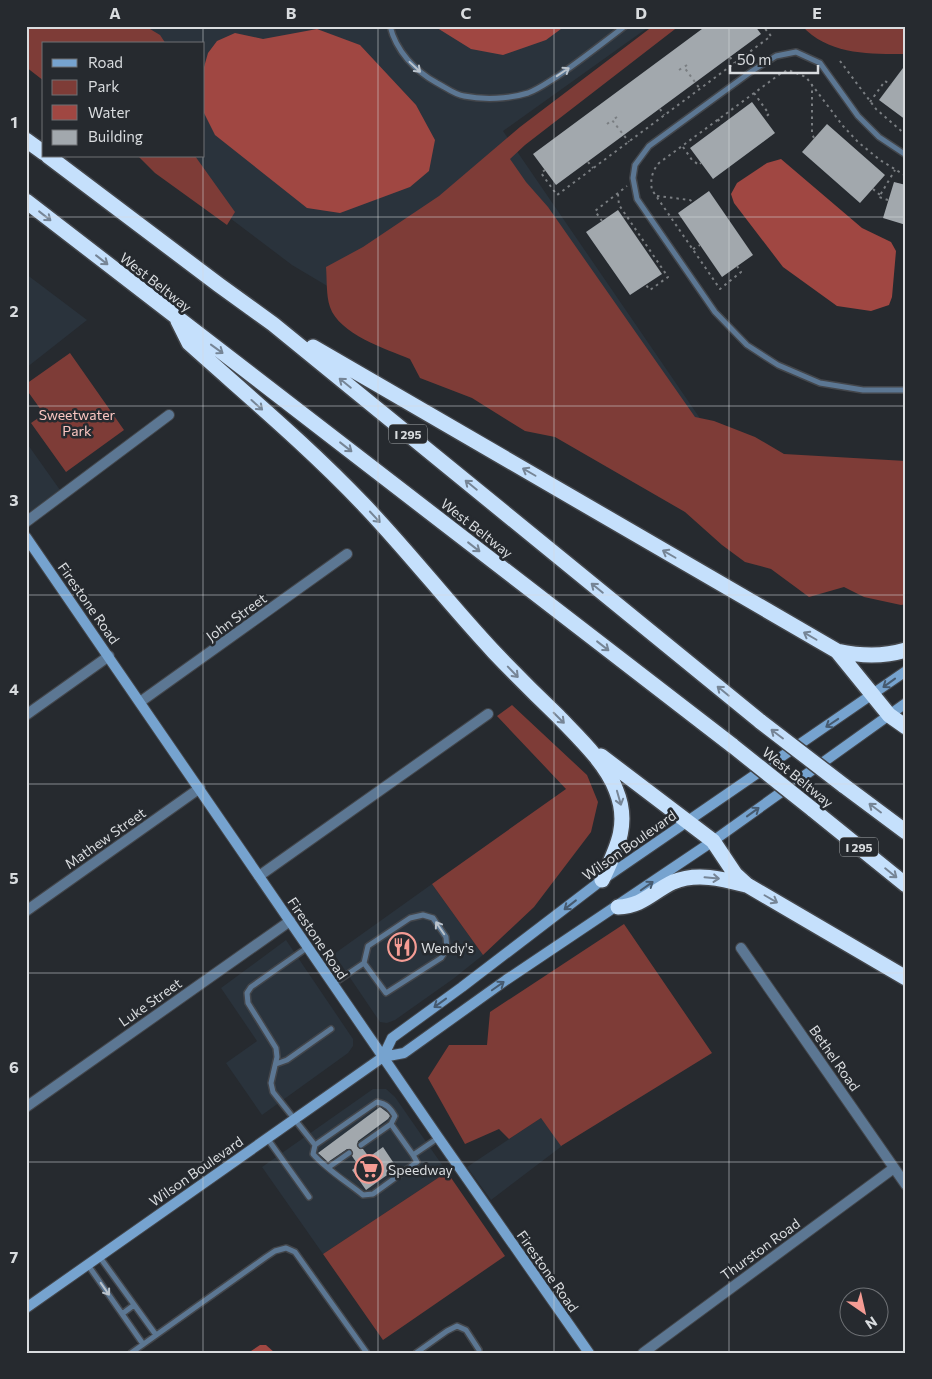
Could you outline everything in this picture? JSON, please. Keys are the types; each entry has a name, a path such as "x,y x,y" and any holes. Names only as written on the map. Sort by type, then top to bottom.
{"highway":[{"path":"26,140 42,152"},
{"name":"West Beltway","path":"51,158 198,270 273,324 761,722 906,832"},
{"name":"West Beltway","path":"26,201 733,746 906,885"},
{"path":"178,319 189,343 363,503 492,650 584,743 616,788 621,804 622,822 620,839 602,880"},
{"path":"273,324 837,651 861,656 882,655 906,650"},
{"path":"837,651 889,715 906,728"},
{"path":"584,743 714,840 719,851 735,874 747,885 906,978"},
{"path":"618,907 638,904 674,882 686,878 720,879 747,885"}],"main road":[{"name":"Firestone Road","path":"26,537 438,1137 589,1353"},
{"name":"Wilson Boulevard","path":"383,1057 392,1038 477,976 602,880 906,671"},
{"name":"Wilson Boulevard","path":"26,1308 383,1057 404,1053 506,980 618,907 906,703"}],"street":[{"path":"26,522 169,415"},
{"name":"John Street","path":"140,702 347,554"},
{"path":"26,715 109,656"},
{"path":"259,876 488,714"},
{"name":"Mathew Street","path":"26,911 200,788"},
{"name":"Luke Street","path":"26,1107 290,921"},
{"name":"Bethel Road","path":"741,948 906,1185"},
{"name":"Thurston Road","path":"643,1353 894,1168"}],"lane":[{"path":"390,26 392,36 403,53 415,68 430,79 462,96 489,98 510,97 537,89 625,26"},
{"path":"906,155 879,137 858,116 820,62 796,52 776,56 752,71 649,146 635,164 633,178 637,199 715,312 747,345 778,365 820,383 863,390 906,390"},
{"path":"333,984 364,963 368,946 410,918 423,915 433,918 446,937 447,949 440,958 386,993 364,963"},
{"path":"308,947 251,987 247,993 248,1003 276,1048 277,1057 271,1083 273,1092 315,1145"},
{"path":"276,1064 287,1060 331,1029"},
{"path":"363,1142 395,1116 389,1107 377,1102 374,1108 352,1124 315,1145 313,1154 322,1164 329,1167 363,1195 372,1194 417,1162 387,1124"},
{"path":"267,1137 309,1197"},
{"path":"413,1155 438,1137"},
{"path":"323,1140 327,1145"},
{"path":"329,1167 337,1159 349,1153"},
{"path":"131,1353 266,1257 275,1251 286,1248 295,1252 367,1353"},
{"path":"100,1256 156,1335"},
{"path":"88,1264 144,1344"},
{"path":"122,1314 134,1305"},
{"path":"416,1353 447,1330 458,1326 466,1330 479,1353"}],"path":[{"path":"544,170 541,173 557,195 770,36 763,26"},
{"path":"730,57 734,63"},
{"path":"840,61 884,118 906,135"},
{"path":"679,70 687,64"},
{"path":"684,67 700,89"},
{"path":"737,266 741,272 720,288 652,190 652,172 659,163 780,74 788,70 802,74 851,134 870,152 906,176"},
{"path":"870,102 885,81 891,85"},
{"path":"812,84 812,134 814,138"},
{"path":"754,93 769,114 764,118"},
{"path":"660,109 664,115"},
{"path":"608,124 617,117"},
{"path":"718,119 722,124"},
{"path":"612,120 629,142"},
{"path":"903,133 906,130"},
{"path":"682,146 692,160 700,165 702,163"},
{"path":"588,162 593,168"},
{"path":"880,195 895,170"},
{"path":"602,221 595,211 628,186 652,190"},
{"path":"872,189 880,197 888,200"},
{"path":"618,194 619,205 668,277 650,290 646,284"},
{"path":"656,196 693,202"},
{"path":"693,250 700,245"}],"shaded area":[{"path":"26,26 650,26 503,131 804,570 292,265 151,158 205,158 205,42 42,42"},
{"path":"26,274 87,320 26,368"},
{"path":"26,442 60,490 31,513 26,506"},
{"path":"432,884 483,955 395,1020 387,1023 380,1022 334,954"},
{"path":"286,940 353,1039 353,1046 348,1053 262,1115 226,1063 257,1041 221,988"},
{"path":"373,1089 386,1089 395,1097 447,1172 323,1254 262,1167"},
{"path":"541,1118 562,1146 491,1200 467,1167"}],"green space":[{"path":"26,26 145,26 160,35 165,42 42,42 42,79 26,67"},
{"path":"653,26 679,26 525,145 510,159 526,182 548,207 695,417 714,421 755,437 784,454 906,461 906,604 901,605 864,597 844,587 809,597 771,569 745,562 722,545 685,512 555,437 525,431 472,398 420,378 410,359 353,333 335,317 330,307 326,267 363,247 439,196 520,127"},
{"path":"802,26 906,26 906,54 864,53 837,48 824,43"},
{"path":"140,158 196,158 235,212 227,225 155,173"},
{"name":"Sweetwater Park","path":"70,353 124,430 66,472 31,423 44,414 26,389 26,384"},
{"path":"512,705 587,775 598,802 591,832 534,907 483,955 432,884 566,789 497,716"},
{"path":"624,924 712,1053 561,1146 541,1118 509,1139 499,1129 465,1144 428,1078 449,1045 487,1045 490,1012"},
{"path":"447,1172 505,1256 383,1340 323,1254"}],"water":[{"path":"434,26 565,26 546,40 503,55 471,49"},
{"path":"317,29 360,45 416,105 435,140 429,171 410,187 340,213 307,208 215,135 205,115 205,64 208,53 217,41 235,33 263,39"},
{"path":"781,159 862,228 891,242 896,251 892,297 889,305 871,311 837,306 783,267 734,203 731,194 737,183 767,163"},
{"path":"260,1345 266,1345 275,1353 248,1353"}],"building":[{"path":"706,26 755,26 761,34 556,185 533,154"},
{"path":"906,64 906,120 879,100"},
{"path":"752,102 775,133 713,179 690,148"},
{"path":"827,124 885,175 860,203 802,152"},
{"path":"894,182 906,185 906,225 883,218"},
{"path":"709,191 753,255 722,277 678,213"},
{"path":"618,210 662,274 630,295 586,232"},
{"path":"380,1107 390,1116 358,1141 357,1146 363,1149 369,1157 383,1147 397,1168 366,1190 352,1170 358,1165 352,1156 351,1149 347,1149 328,1162 318,1153"}],"place":[{"name":"Wendy's","path":"402,947"},
{"name":"Speedway","path":"369,1169"}]}
